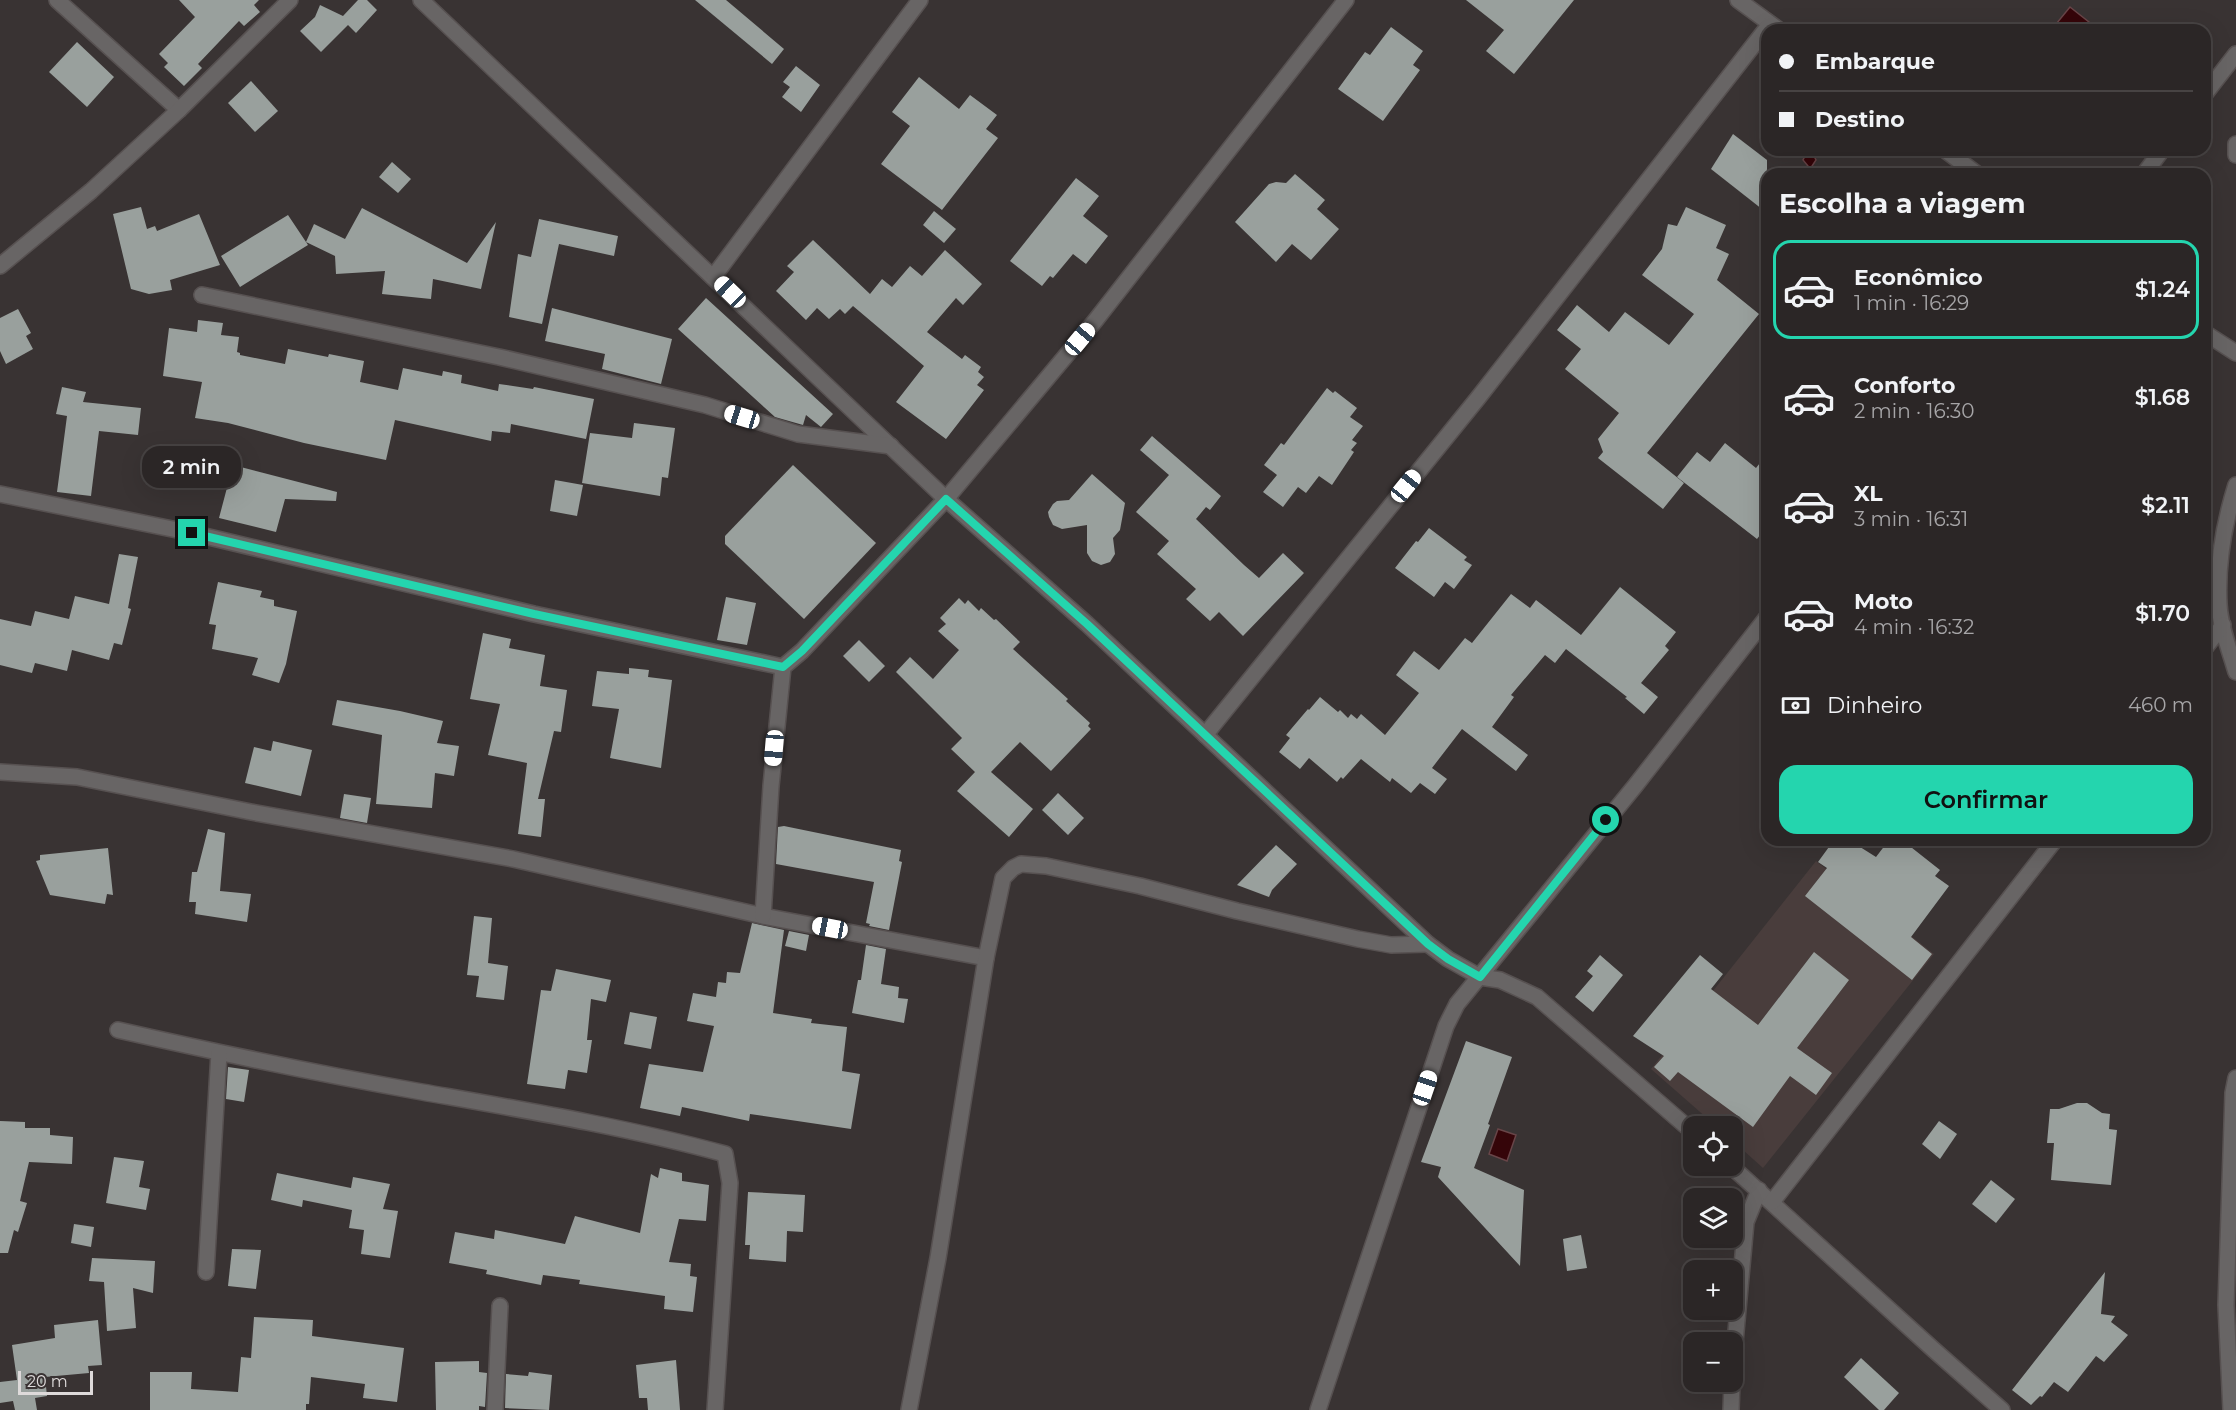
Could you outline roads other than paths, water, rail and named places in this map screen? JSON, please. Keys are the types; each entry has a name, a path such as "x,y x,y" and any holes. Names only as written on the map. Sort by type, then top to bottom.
{"street":[{"path":"57,0 179,110"},
{"path":"0,266 91,191 179,110 290,0"},
{"path":"422,0 946,499 1087,624 1428,944 1448,959 1480,977 1500,980 1537,997 1683,1123"},
{"path":"714,276 920,0"},
{"path":"763,916 771,786 783,667 802,651 946,499 1095,321 1346,0"},
{"path":"1738,0 1770,24"},
{"path":"1205,735 1761,43"},
{"path":"2211,86 2236,54"},
{"path":"2236,144 2236,155"},
{"path":"1953,156 1969,168"},
{"path":"202,295 499,357 693,402 798,434 891,446"},
{"path":"2211,337 2236,353"},
{"path":"2236,485 2228,513 2221,555 2219,606 2236,672"},
{"path":"0,494 181,531 534,614 783,667"},
{"path":"1318,1410 1446,1026 1457,1004 1635,786 1761,625"},
{"path":"2211,640 2223,625"},
{"path":"0,772 77,777 251,812 524,862 763,916 986,958"},
{"path":"1772,1202 2050,846"},
{"path":"909,1410 938,1258 986,958 1003,878 1013,868 1021,864 1030,864 1140,886 1358,939 1391,945 1428,944"},
{"path":"118,1030 219,1053 537,1112 676,1141 725,1154 730,1182 715,1410"},
{"path":"206,1272 219,1053"},
{"path":"2231,1410 2226,1305 2236,1078"},
{"path":"1743,1176 2002,1410"},
{"path":"1736,1332 1746,1222 1760,1190"},
{"path":"495,1410 500,1306"},
{"path":"1731,1410 1732,1392"}]}
